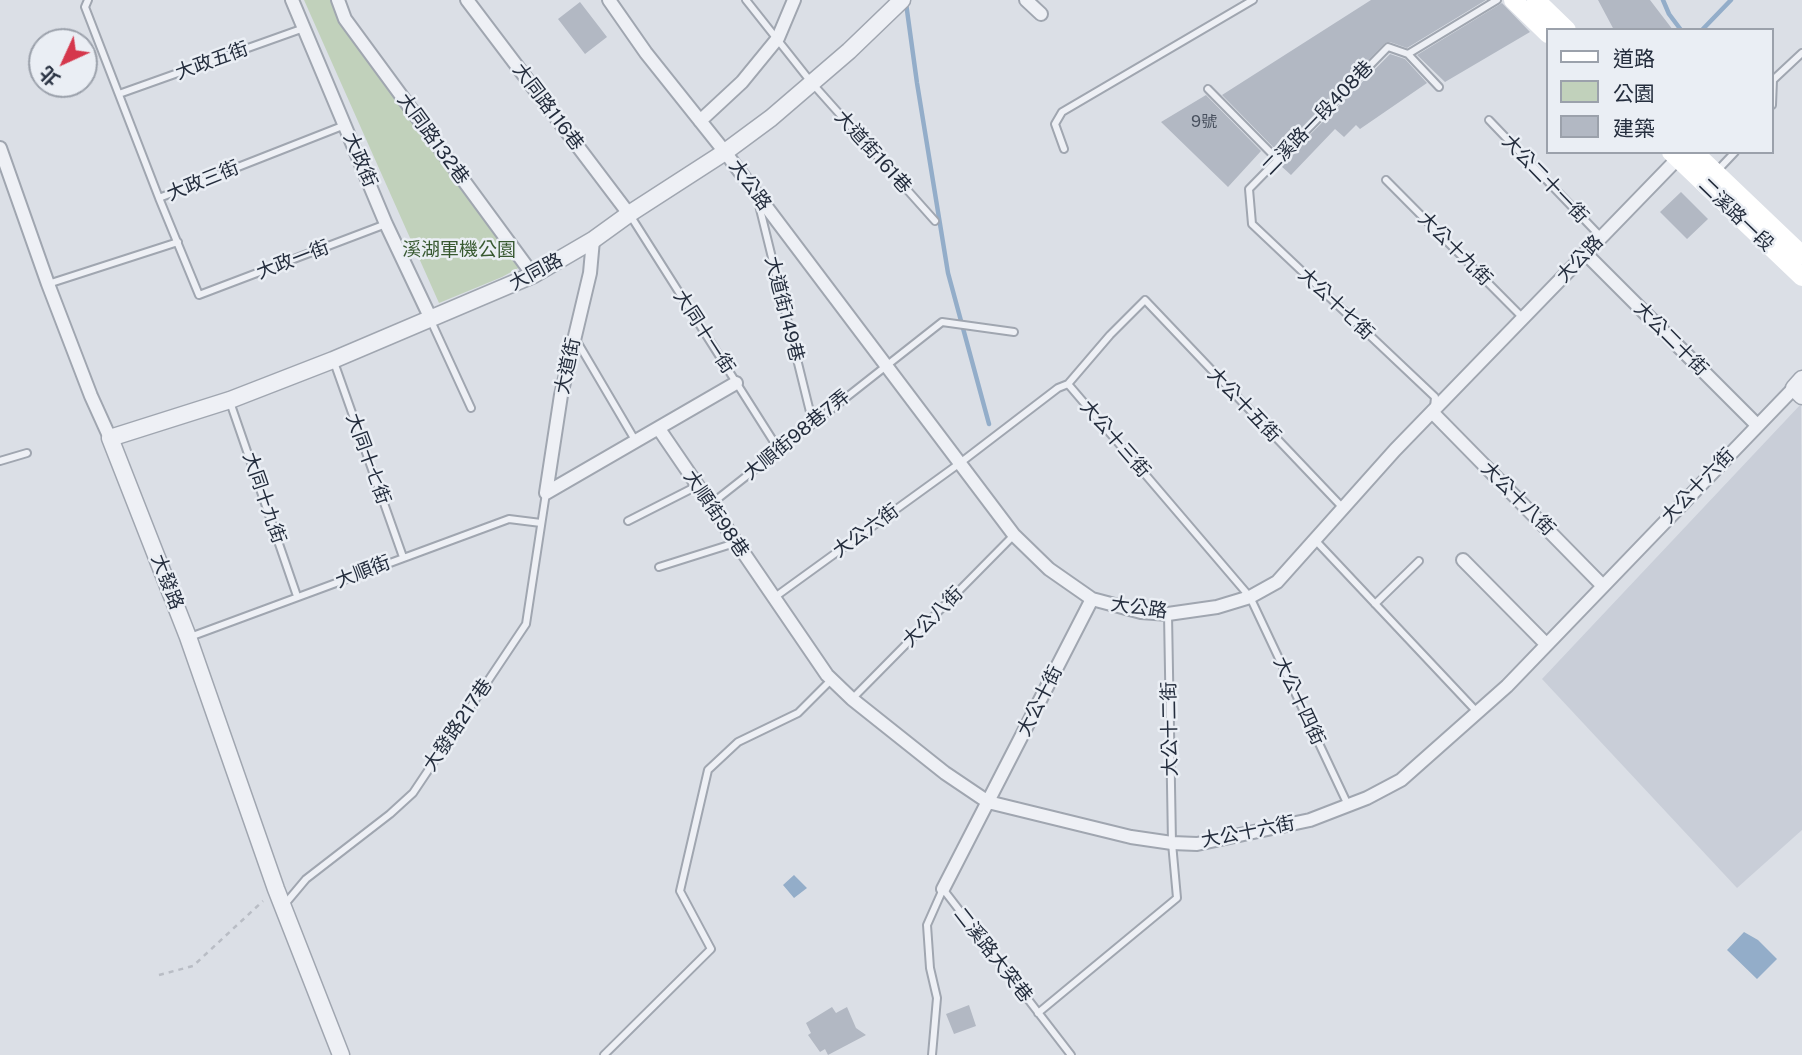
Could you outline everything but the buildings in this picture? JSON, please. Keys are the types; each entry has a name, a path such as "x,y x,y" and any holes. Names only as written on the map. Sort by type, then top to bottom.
{"main road":[{"path":"1513,0 1546,32"},
{"path":"1536,0 1565,28"},
{"name":"二溪路一段","path":"1682,154 1715,173 1802,255"},
{"name":"二溪路一段","path":"1682,154 1802,277"}],"street":[{"name":"大政街","path":"292,0 386,224 430,319"},
{"name":"大同路132巷","path":"338,0 345,19 533,275"},
{"name":"大同路116巷","path":"467,0 629,214"},
{"name":"大公路","path":"609,0 646,53 725,152 1014,535 1049,569 1091,599 1141,612 1168,614 1217,607 1250,597 1277,582 1395,450 1682,154"},
{"path":"700,121 742,82 778,38 794,0"},
{"path":"1026,0 1041,14"},
{"name":"大同路","path":"110,438 230,400 333,360 533,275 593,240 771,118 849,51 895,3"},
{"name":"大發路","path":"0,148 4,172 188,637 276,889 341,1055"},
{"name":"大道街","path":"546,493 561,395 590,273 593,240"},
{"name":"大公二十街","path":"1585,253 1757,425"},
{"path":"546,493 736,383"},
{"name":"大公十六街","path":"988,802 1131,837 1197,844 1297,822 1367,798 1401,780 1478,713 1757,425 1799,388"},
{"name":"大公十八街","path":"1433,413 1602,585"},
{"name":"大順街98巷","path":"659,429 772,598"},
{"path":"1463,560 1546,644"},
{"path":"772,598 831,680 945,774 988,802"},
{"name":"大公十街","path":"943,889 1091,599"}],"lane":[{"path":"88,0 85,7 159,198"},
{"name":"大道街161巷","path":"746,0 811,82 935,221"},
{"path":"1064,149 1055,124 1062,112 1253,0"},
{"name":"二溪路一段408巷","path":"1250,189 1388,47 1408,54 1497,0"},
{"name":"大政五街","path":"119,94 304,28"},
{"path":"1774,79 1802,53"},
{"path":"1408,54 1439,87"},
{"path":"1208,89 1278,160"},
{"name":"大公二十一街","path":"1489,120 1601,237"},
{"name":"大政三街","path":"199,295 159,198 345,125"},
{"path":"1715,173 1733,154"},
{"name":"大公十九街","path":"1386,180 1523,318"},
{"name":"大公十七街","path":"1250,189 1252,224 1435,397 1433,413"},
{"name":"大道街149巷","path":"756,194 813,424"},
{"name":"大同十一街","path":"629,214 779,450"},
{"name":"大政一街","path":"199,295 386,224"},
{"path":"48,284 178,242"},
{"name":"大公十五街","path":"1068,384 1110,335 1145,300 1343,508"},
{"path":"430,319 471,408"},
{"name":"大順街98巷7弄","path":"710,505 943,322 1014,332"},
{"path":"574,337 636,442"},
{"name":"大同十七街","path":"333,360 403,557"},
{"name":"大公十三街","path":"960,463 1058,388 1068,384 1250,597"},
{"name":"大同十九街","path":"230,400 297,596"},
{"path":"0,461 27,453"},
{"name":"大公六街","path":"772,598 960,463"},
{"path":"628,521 697,486"},
{"name":"大發路217巷","path":"284,906 306,879 413,793 526,624 546,493"},
{"name":"大順街","path":"188,637 509,519 541,523"},
{"name":"大公八街","path":"852,699 1014,535"},
{"path":"1316,541 1478,713"},
{"path":"659,567 735,543"},
{"path":"1375,604 1419,561"},
{"name":"大公十四街","path":"1250,597 1348,805"},
{"name":"大公十二街","path":"1038,1013 1177,898 1172,843 1168,614"},
{"path":"604,1055 711,949 680,891 708,770 738,742 798,713 831,680"},
{"name":"二溪路大突巷","path":"932,1055 937,998 930,968 927,925 943,889 1071,1055"}],"path":[{"path":"159,975 193,967 276,889"}],"shaded area":[{"path":"1801,404 1802,830 1737,888 1542,679"}],"green space":[{"name":"溪湖軍機公園","path":"304,0 334,0 336,14 522,266 439,303"}],"water":[{"path":"794,875 807,888 794,898 783,885"},
{"path":"1744,932 1758,940 1777,959 1757,979 1727,950"}],"waterway":[{"path":"1663,0 1680,28"},
{"path":"1704,28 1731,0"},
{"path":"906,3 948,273 989,424"}]}
